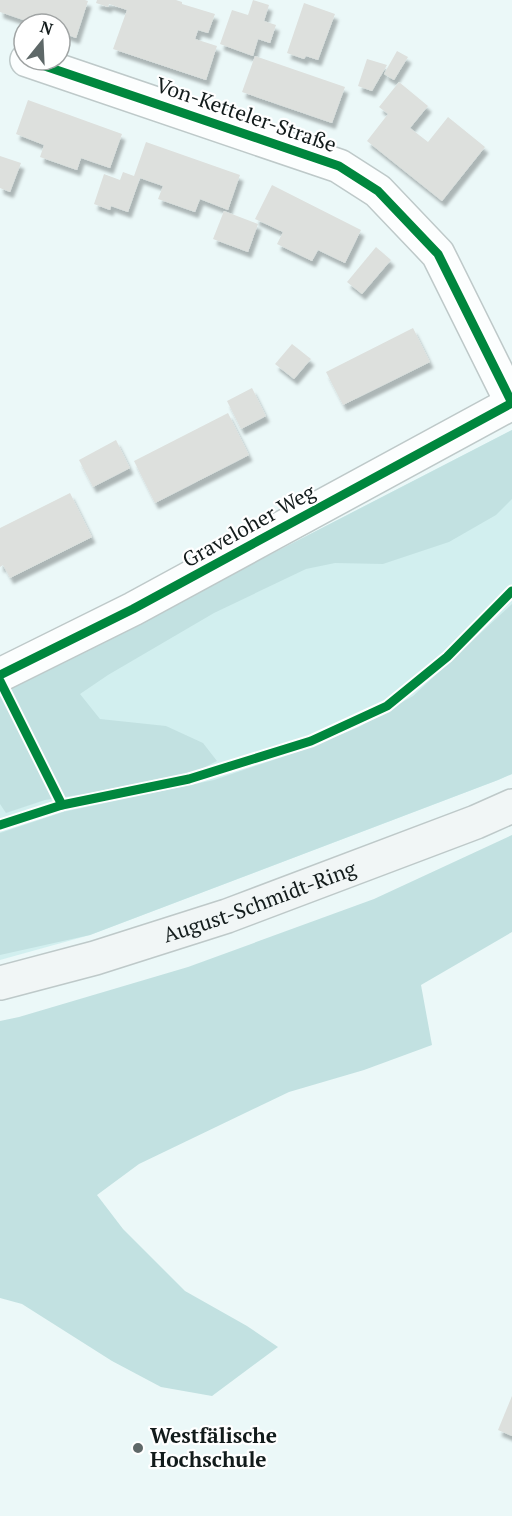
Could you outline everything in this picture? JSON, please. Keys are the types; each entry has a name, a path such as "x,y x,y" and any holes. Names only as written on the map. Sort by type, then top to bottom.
{"main road":[{"name":"August-Schmidt-Ring","path":"0,983 95,958 227,916 466,826 512,806"}],"street":[{"name":"Von-Ketteler-Straße","path":"64,72 339,166 378,190 438,254 512,403"},
{"name":"Graveloher Weg","path":"0,675 133,609 512,403"}],"shaded area":[{"path":"512,430 512,774 90,935 0,960 0,694"},
{"path":"512,430 512,499 496,515 449,542 383,564 335,563 306,569 214,613 80,694 100,719 166,726 203,743 217,761 199,770 45,800 6,813 0,804 0,694"},
{"path":"512,604 512,774 90,935 0,955 0,833 63,812 214,780 303,750 359,727 413,696"},
{"path":"512,835 512,932 421,985 432,1045 364,1070 289,1092 139,1164 97,1195 123,1229 185,1291 247,1326 278,1347 212,1396 161,1387 112,1361 22,1304 0,1298 0,1021 188,967 374,899"}],"building":[{"path":"0,0 88,1 76,38 72,36 72,12 12,12 12,16 0,12"},
{"path":"97,0 176,0 215,14 208,33 198,30 195,39 217,46 206,80 113,49 127,10 109,4 108,7 96,3"},
{"path":"253,0 269,5 264,21 276,25 270,43 258,39 253,56 220,44 232,10 248,15"},
{"path":"304,3 335,14 318,60 306,56 304,59 287,53"},
{"path":"397,51 408,57 394,80 384,74"},
{"path":"255,56 345,87 332,123 242,92"},
{"path":"367,59 387,65 372,91 358,86"},
{"path":"399,82 428,106 410,128 428,142 448,117 485,147 442,201 367,141 388,114 379,107"},
{"path":"28,100 122,134 110,168 81,158 77,170 40,157 44,145 16,134"},
{"path":"146,142 240,175 228,210 200,199 195,212 158,199 163,186 140,178 128,212 111,206 110,210 94,204 104,174 120,180 123,172 134,176"},
{"path":"0,156 21,163 10,192 0,188"},
{"path":"272,185 361,230 345,263 318,250 312,261 277,244 283,232 255,219"},
{"path":"224,211 258,224 248,252 213,239"},
{"path":"376,247 391,260 362,294 347,282"},
{"path":"413,328 430,362 343,405 326,372"},
{"path":"292,344 311,359 294,379 275,364"},
{"path":"252,388 266,416 241,429 227,401"},
{"path":"228,413 249,455 155,503 134,461"},
{"path":"116,440 130,468 93,487 79,460"},
{"path":"70,493 92,537 10,578 3,565 0,567 0,528"},
{"path":"512,1396 512,1436 498,1430"}],"cycle path":[{"path":"62,72 339,166 378,191 438,254 512,403"},
{"path":"0,675 133,609 512,403"},
{"path":"0,825 62,805 189,779 311,741 387,706 447,657 512,591"},
{"path":"0,681 62,805"}],"place":[{"name":"Westfälische Hochschule","path":"138,1448"}]}
